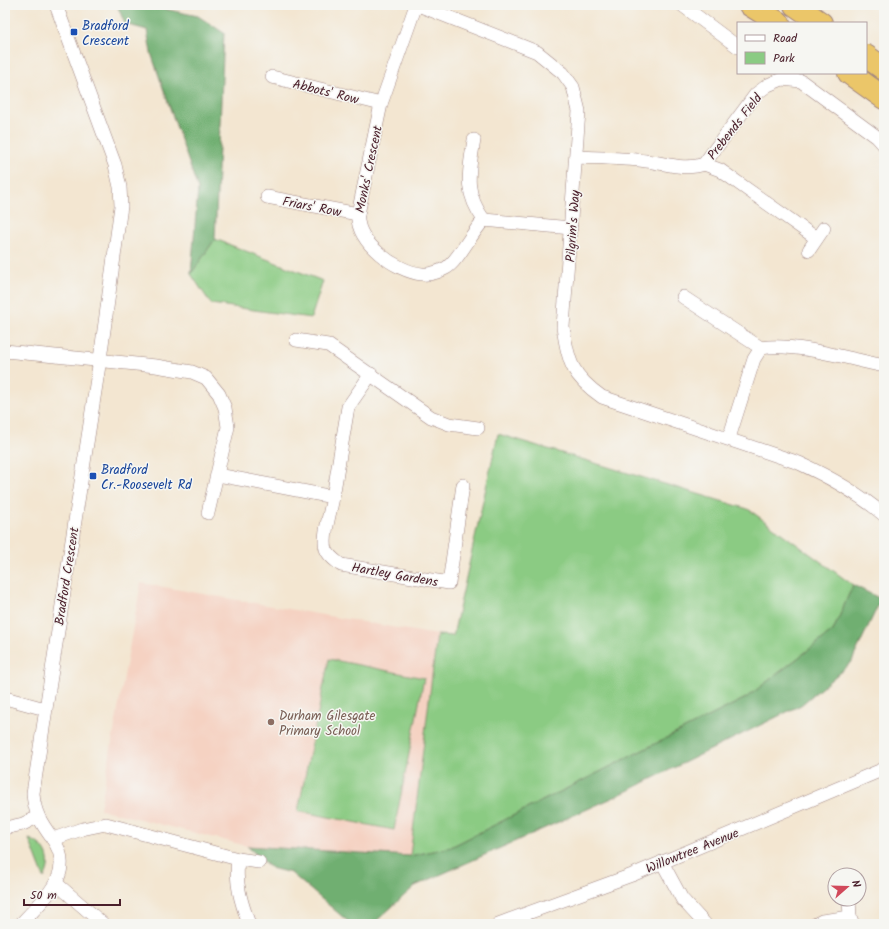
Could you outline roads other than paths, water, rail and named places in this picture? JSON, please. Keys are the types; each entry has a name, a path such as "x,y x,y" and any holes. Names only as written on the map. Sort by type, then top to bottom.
{"highway":[{"path":"750,5 777,22"},
{"path":"795,5 820,22"},
{"path":"867,57 884,69"},
{"path":"851,74 884,98"}],"street":[{"name":"Bradford Crescent","path":"37,817 33,793 100,359 121,206 120,187 115,165 56,5"},
{"name":"Monks' Crescent","path":"417,5 381,104 357,221 364,240 381,255 404,268 421,274 433,274 448,267 476,228 484,220"},
{"name":"Pilgrim's Way","path":"417,5 536,52 563,73 573,87 579,111 577,157 563,327 567,353 575,372 585,385 602,397 729,438"},
{"path":"682,5 737,46"},
{"name":"Abbots' Row","path":"272,77 381,104"},
{"name":"Prebends Field","path":"577,157 645,161 695,167 704,164 756,94 768,85 773,77 801,81 877,137 884,145"},
{"path":"474,140 468,185 470,197 484,220 571,228"},
{"name":"Prebends Field","path":"704,164 720,170 820,233 809,250"},
{"name":"Friars' Row","path":"267,197 358,214"},
{"path":"683,297 761,348 774,346 810,351 884,366"},
{"path":"296,340 328,345 431,417 449,424 478,428"},
{"path":"761,348 754,359 729,438 792,461 830,477 868,502 884,515"},
{"path":"5,350 100,359 192,372 206,378 218,394 225,408 228,427 208,513"},
{"name":"Hartley Gardens","path":"370,374 348,407 326,539 326,549 331,557 341,565 449,583 463,485"},
{"path":"218,475 333,497"},
{"path":"5,698 45,709"},
{"name":"Willowtree Avenue","path":"498,924 662,862 884,770"},
{"path":"5,828 23,824 37,817 59,849 62,863 61,873 56,884 21,924"},
{"path":"53,839 82,829 106,824 238,859 259,862"},
{"path":"238,859 236,874 239,894 249,924"},
{"path":"662,862 682,899 705,924"},
{"path":"56,884 103,924"},
{"path":"816,924 822,921 852,920 850,907"}],"place":[{"name":"Bradford Crescent","path":"74,32"},
{"name":"Bradford Cr.-Roosevelt Rd","path":"93,476"},
{"name":"Durham Gilesgate Primary School","path":"271,722"}]}
